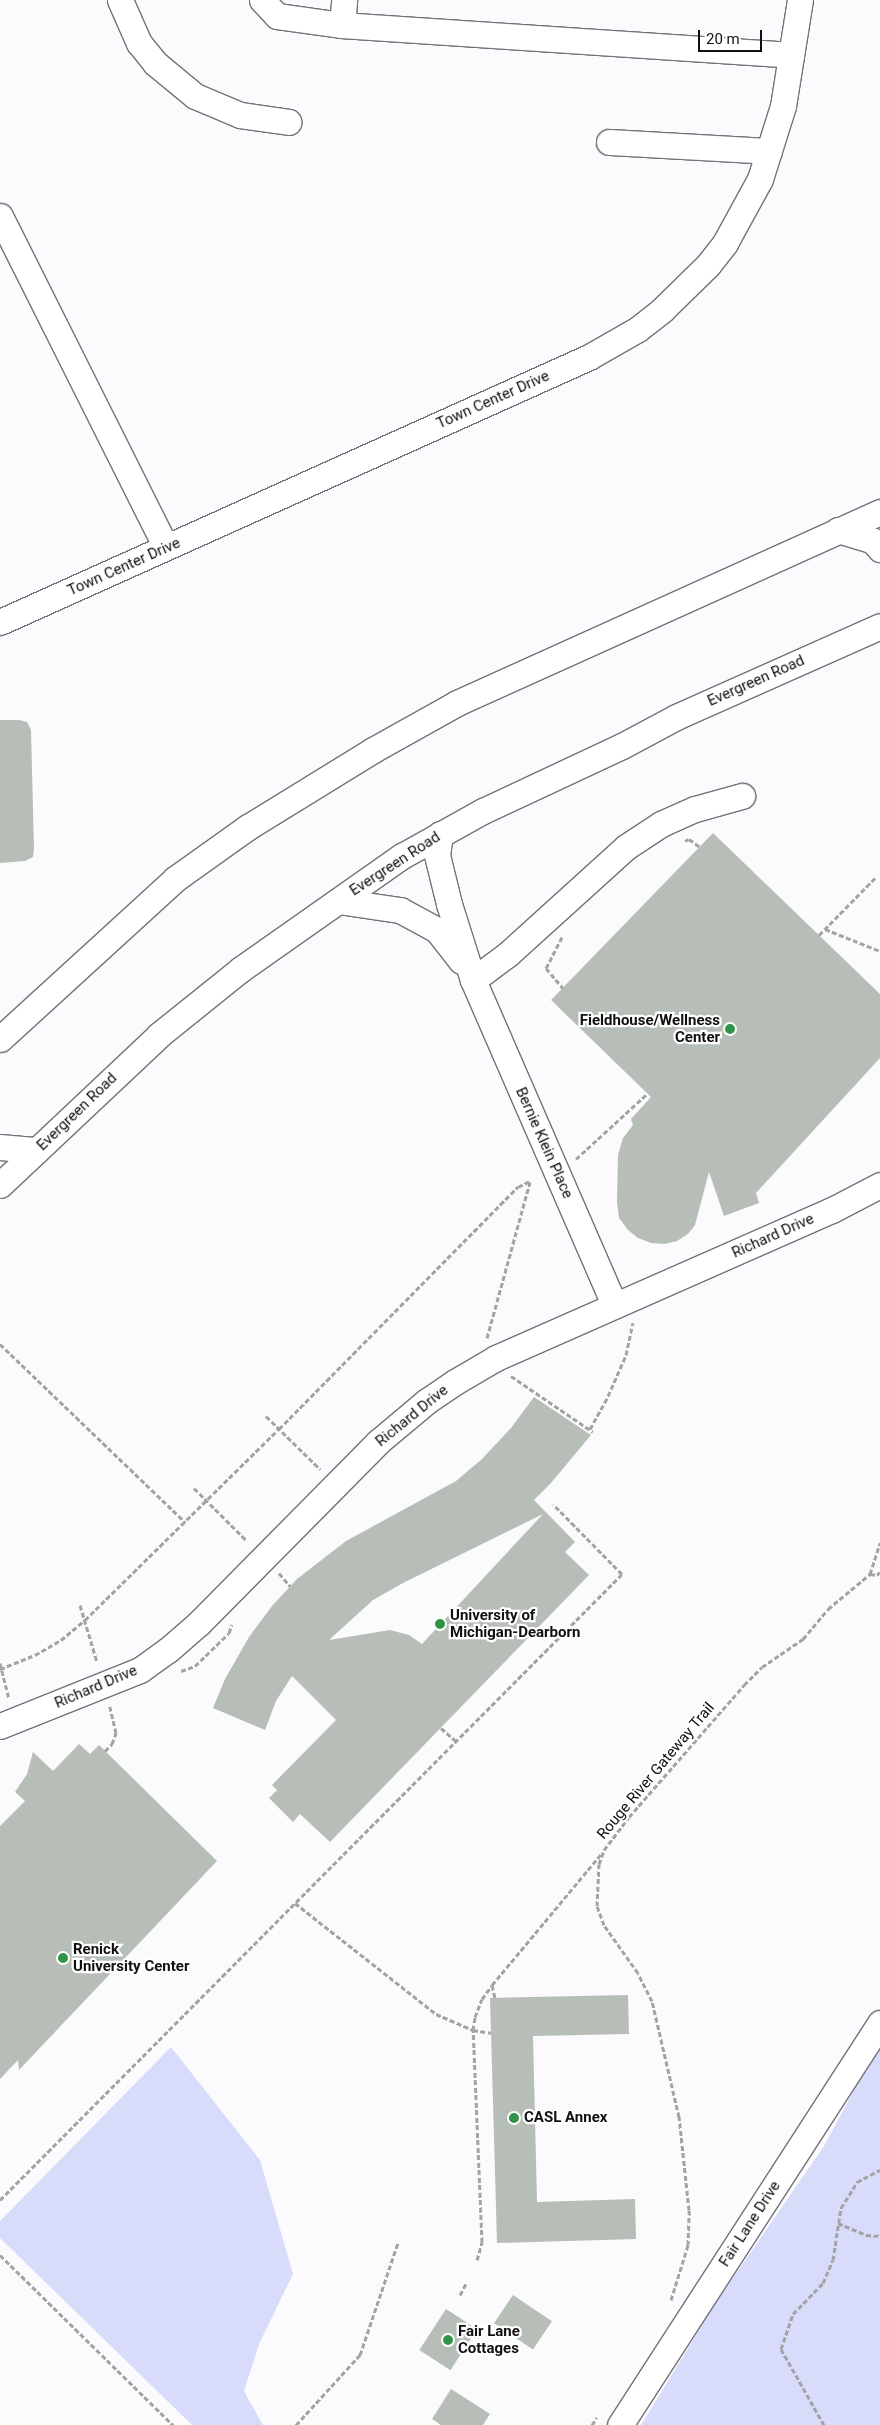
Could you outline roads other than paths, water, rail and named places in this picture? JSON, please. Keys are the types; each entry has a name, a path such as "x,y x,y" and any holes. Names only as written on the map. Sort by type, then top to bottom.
{"street":[{"path":"120,0 138,43 155,63 195,96 240,115 289,122"},
{"path":"262,0 276,16 342,25 791,55"},
{"path":"342,25 344,0"},
{"name":"Town Center Drive","path":"0,622 166,547 256,509 589,357 638,329 686,288 725,243 750,202 760,179 783,106 800,0"},
{"path":"610,142 769,151"},
{"path":"0,216 166,547"},
{"path":"0,1039 175,879 248,827 373,750 457,703 798,551 838,530 880,512"},
{"path":"838,530 873,541 880,549"},
{"name":"Evergreen Road","path":"0,1185 159,1035 241,969 402,856 440,834 622,746 676,717 877,625"},
{"path":"473,980 508,954 626,847 661,824 694,809 742,796"},
{"name":"Bernie Klein Place","path":"440,834 437,855 449,904 473,980 624,1312"},
{"name":"Bernie Klein Place","path":"338,901 400,910 438,930 473,980"},
{"path":"0,1147 37,1150"},
{"name":"Richard Drive","path":"5,1715 140,1670 168,1650 199,1623 366,1454 427,1401 496,1358 624,1312 880,1185"},
{"name":"Fair Lane Drive","path":"611,2417 880,2023"}],"place":[{"name":"Fieldhouse/Wellness Center","path":"730,1029"},
{"name":"University of Michigan-Dearborn","path":"440,1624"},
{"name":"Renick University Center","path":"63,1958"},
{"name":"CASL Annex","path":"514,2118"},
{"name":"Fair Lane Cottages","path":"448,2340"}]}
